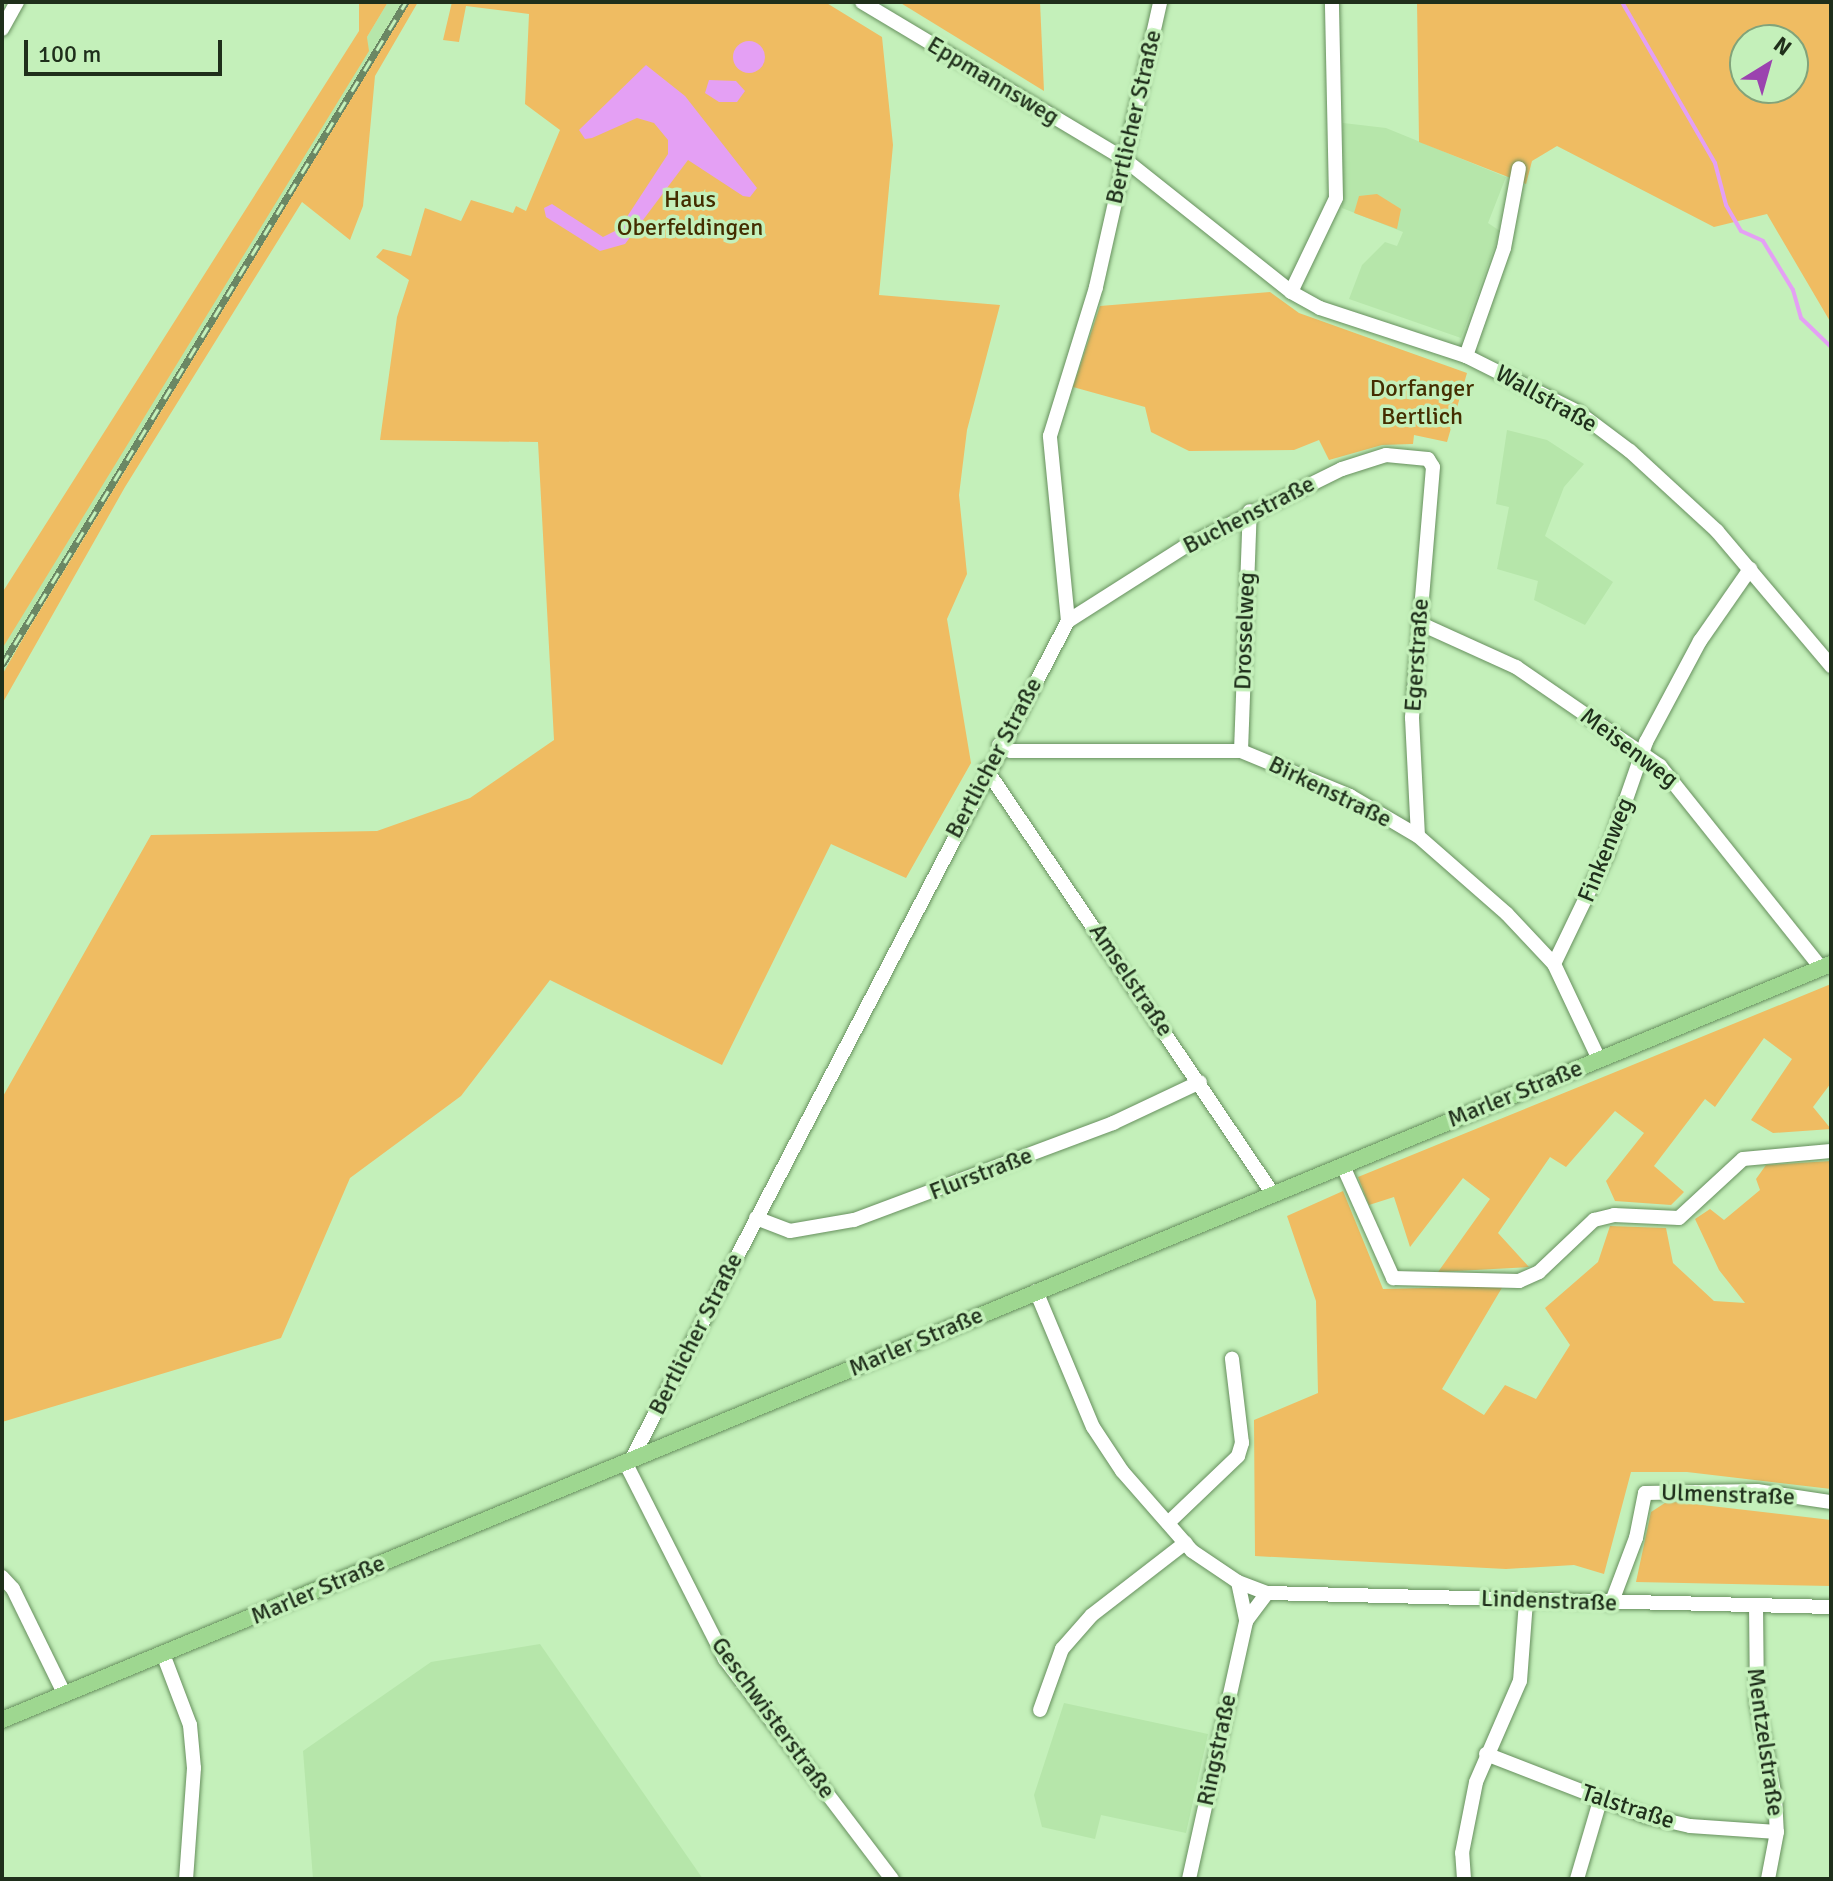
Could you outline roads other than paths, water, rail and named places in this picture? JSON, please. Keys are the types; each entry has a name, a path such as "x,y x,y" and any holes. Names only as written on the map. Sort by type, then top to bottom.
{"main road":[{"name":"Marler Straße","path":"2,1720 1826,966"}],"street":[{"path":"2,29 17,2"},
{"name":"Eppmannsweg","path":"862,2 1124,159"},
{"name":"Bertlicher Straße","path":"628,1461 986,769 1068,621 1050,436 1096,287 1160,2"},
{"path":"1291,292 1336,198 1332,2"},
{"name":"Wallstraße","path":"1124,159 1291,292 1320,308 1466,356 1588,419 1675,492 1750,569 1831,666"},
{"path":"1466,356 1504,248 1519,168"},
{"name":"Buchenstraße","path":"1068,621 1250,511 1386,455 1428,459 1432,474"},
{"name":"Egerstraße","path":"1418,836 1412,718 1432,474"},
{"name":"Drosselweg","path":"1241,751 1250,511"},
{"name":"Finkenweg","path":"1554,964 1607,854 1643,754 1700,641 1750,569"},
{"name":"Meisenweg","path":"1419,623 1516,667 1643,754 1677,782 1826,966"},
{"name":"Birkenstraße","path":"999,745 1011,751 1241,751 1350,796 1418,836 1507,914 1554,964 1599,1059"},
{"name":"Amselstraße","path":"986,769 1273,1194"},
{"name":"Flurstraße","path":"756,1218 790,1231 854,1220 1113,1123 1200,1082"},
{"path":"1343,1166 1393,1278 1519,1281 1539,1272 1594,1220 1614,1215 1679,1218 1743,1159 1831,1151"},
{"name":"Lindenstraße","path":"1036,1291 1093,1427 1122,1471 1185,1543 1238,1582 1267,1593 1611,1604 1831,1607"},
{"path":"1168,1523 1238,1456 1242,1443 1232,1359"},
{"name":"Geschwisterstraße","path":"628,1461 725,1659 892,1879"},
{"name":"Ulmenstraße","path":"1611,1604 1636,1538 1645,1493 1757,1491 1831,1502"},
{"path":"1040,1710 1062,1649 1092,1615 1185,1543"},
{"path":"2,1577 13,1589 65,1695"},
{"name":"Ringstraße","path":"1189,1879 1246,1621 1238,1582"},
{"name":"Ringstraße","path":"1246,1621 1267,1593"},
{"path":"1464,1879 1470,1805 1486,1754 1520,1681 1526,1601"},
{"name":"Mentzelstraße","path":"1756,1605 1753,1660 1777,1832 1768,1879"},
{"path":"163,1654 190,1725 194,1768 186,1879"},
{"name":"Talstraße","path":"1486,1754 1600,1801 1690,1826 1777,1832"},
{"path":"1577,1879 1600,1801"}],"waterway":[{"path":"1622,2 1715,163 1726,205 1741,231 1763,241 1793,290 1801,318 1831,347"}],"railway":[{"path":"2,665 406,2"}],"park label":[{"name":"Haus Oberfeldingen","path":"690,214"},
{"name":"Dorfanger Bertlich","path":"1422,403"}]}
